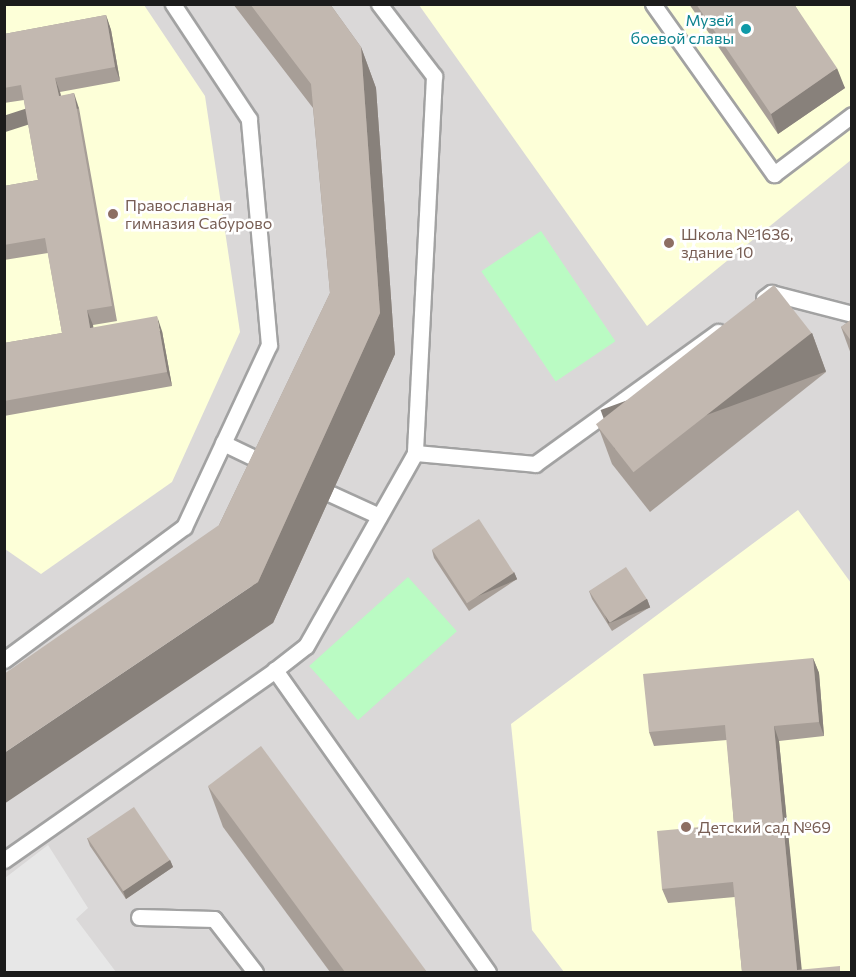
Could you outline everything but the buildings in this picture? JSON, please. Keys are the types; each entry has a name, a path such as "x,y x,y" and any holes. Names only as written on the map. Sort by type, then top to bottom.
{"lane":[{"path":"4,660 184,527 269,345 249,119 173,4"},
{"path":"4,860 306,646 415,453 434,76 379,4"},
{"path":"654,4 774,174 852,115"},
{"path":"752,306 771,293 852,314"},
{"path":"415,453 535,464 733,320"},
{"path":"223,443 280,470"},
{"path":"331,494 379,516"},
{"path":"275,670 488,972"},
{"path":"139,917 214,920 255,972"}],"shaded area":[{"path":"5,5 851,5 851,972 5,972"},
{"name":"Православная гимназия Сабурово","path":"5,5 144,5 205,96 240,332 172,482 41,574 5,549"},
{"name":"Школа №1636, здание 10","path":"419,5 851,5 851,160 647,326"},
{"name":"Детский сад №69","path":"798,510 851,583 851,972 564,972 532,930 511,724"},
{"path":"48,845 88,908 76,919 116,972 5,972 5,878"}],"green space":[{"path":"541,231 615,341 556,382 481,271"},
{"path":"408,577 457,631 358,720 309,666"}],"place":[{"name":"Музей боевой славы","path":"746,29"},
{"name":"Православная гимназия Сабурово","path":"113,214"},
{"name":"Школа №1636, здание 10","path":"669,243"},
{"name":"Детский сад №69","path":"686,827"}]}
